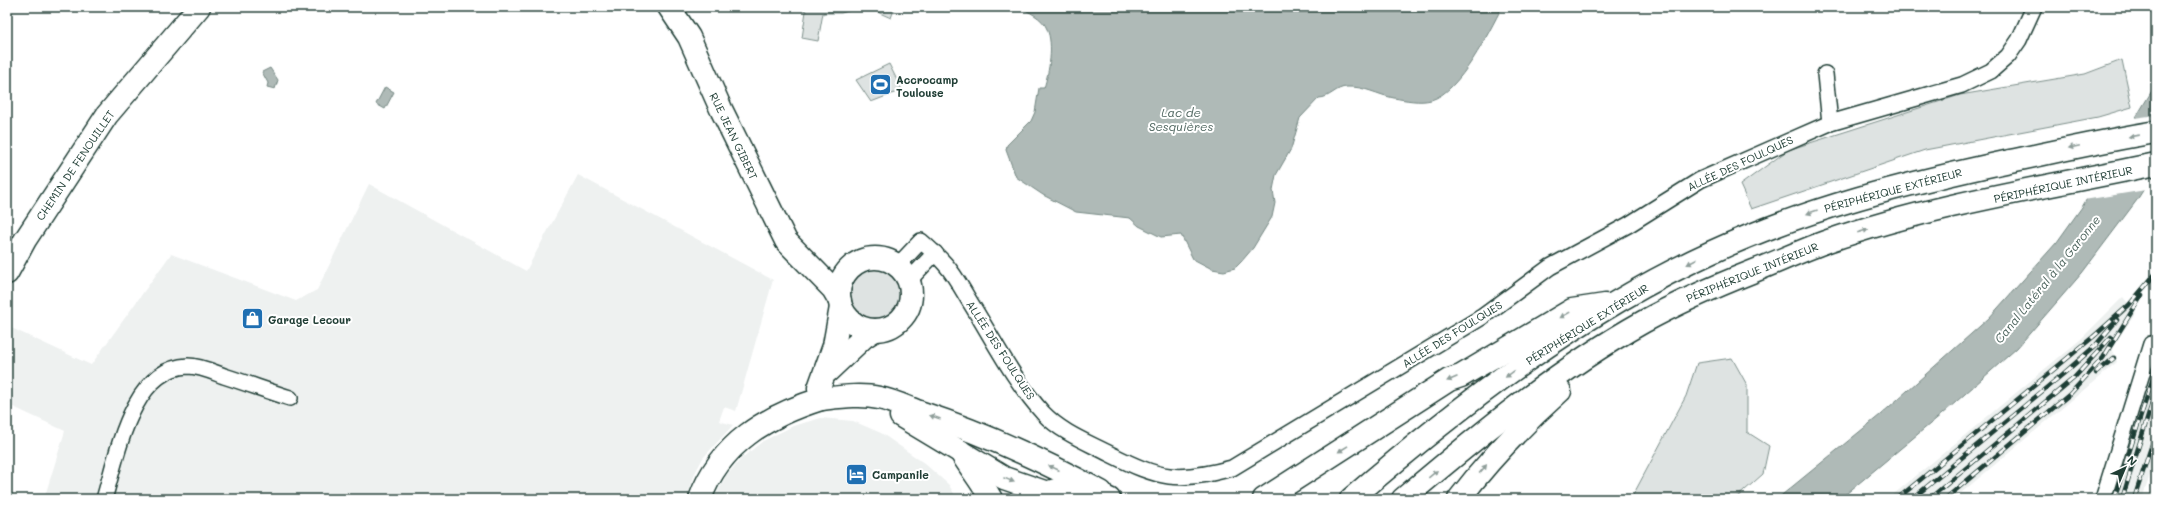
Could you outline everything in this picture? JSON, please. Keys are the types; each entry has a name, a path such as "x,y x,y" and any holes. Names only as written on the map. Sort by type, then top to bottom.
{"main road":[{"name":"CHEMIN DE FENOUILLET","path":"7,273 25,240 107,115 199,7"},
{"name":"RUE JEAN GIBERT","path":"669,7 689,38 721,109 786,241 833,289 841,304"},
{"name":"PÉRIPHÉRIQUE EXTÉRIEUR","path":"1352,499 1396,461 1458,412 1546,347 1616,303 1711,252 1823,208 1938,177 2112,139 2156,132"},
{"name":"PÉRIPHÉRIQUE INTÉRIEUR","path":"1403,499 1488,429 1555,378 1637,326 1683,301 1830,241 1958,205 2156,164"},
{"path":"821,399 819,388 834,346 841,304 841,282 853,265 860,261 877,258 893,263 904,273 910,286 909,304 900,320 884,329 864,329 855,324 847,317 841,304"},
{"path":"806,261 826,266 853,265"},
{"path":"1459,499 1495,455 1531,417 1560,391 1648,332 1683,301"},
{"path":"1264,499 1449,380 1462,376 1572,310 1616,303"},
{"path":"825,374 864,337 875,330"},
{"path":"852,396 897,414 1004,478 1042,496 1067,499"},
{"path":"700,499 710,474 718,463 749,432 782,414 821,399 852,396 879,398 944,420 1071,476 1114,499"},
{"path":"960,451 967,464 982,482 991,499"},
{"path":"1042,496 1069,488 1110,499"}],"street":[{"name":"ALLÉE DES FOULQUES","path":"893,263 903,260 921,241 934,253 958,282 1024,389 1044,414 1064,431 1121,460 1157,475 1174,478 1202,476 1232,468 1482,317 1550,267 1628,225 1700,180 1830,123 1962,85 1991,71 2008,56 2019,40 2034,7"},
{"path":"1825,74 1830,123"},
{"path":"910,286 914,275 934,253"},
{"path":"2102,499 2151,344"},
{"path":"104,499 130,416 139,397 155,379 173,370 189,366 207,370 290,398"}],"shaded area":[{"path":"793,7 863,7 841,13 823,13 818,41 802,38 806,11"},
{"path":"866,7 895,7 891,18"},
{"path":"2122,60 2132,107 2098,117 1925,150 1751,209 1740,185 1788,150 1960,95 2085,74"},
{"name":"Accrocamp Toulouse","path":"889,64 902,90 871,102 856,80"},
{"path":"578,175 773,280 736,411 724,407 719,421 733,425 703,458 696,471 686,499 44,499 65,431 7,404 7,326 91,365 171,254 296,301 317,290 369,184 526,271"},
{"path":"876,268 886,270 894,276 900,284 902,294 900,304 894,312 886,318 876,320 866,318 858,312 852,304 850,294 852,284 858,276 866,270"},
{"path":"2123,297 2136,313 2111,348 2117,362 1954,499 1888,499 2081,339"},
{"path":"2156,343 2156,457 2142,499 2107,499"},
{"path":"1732,358 1747,385 1747,432 1769,446 1763,474 1735,499 1631,499 1686,396 1697,363"},
{"path":"821,418 853,421 881,433 924,463 949,485 957,499 714,499 726,476 742,458 763,441 793,426"}],"water":[{"name":"Lac de Sesquières","path":"1018,7 1502,7 1490,31 1463,74 1442,95 1431,100 1412,101 1388,97 1365,89 1343,87 1323,98 1319,98 1300,118 1291,149 1276,175 1273,190 1275,203 1272,217 1253,248 1241,262 1235,268 1224,271 1212,269 1193,259 1181,235 1161,237 1139,226 1130,218 1076,212 1043,195 1016,177 1006,150 1007,145 1031,121 1035,112 1039,88 1044,88 1046,82 1050,50 1049,35 1045,25 1035,15"},
{"path":"270,68 278,80 275,89 267,87 268,83 262,72"},
{"name":"Canal Latéral à la Garonne","path":"2156,84 2156,170 2137,200 2082,273 2017,348 1948,409 1840,499 1777,499 1880,415 1989,318 2057,242 2082,207"},
{"path":"385,87 394,92 385,109 376,104"}],"pier":[{"path":"2156,115 2156,174 2146,190 2084,200 2134,118"}],"railway":[{"path":"1897,499 2093,337 2129,305 2156,273"},
{"path":"1945,499 2070,394 2103,358 2142,295"},
{"path":"1912,499 2063,374 2095,346 2117,320"},
{"path":"1929,499 2074,378 2111,337"},
{"path":"2096,373 2114,358"},
{"path":"2114,499 2156,369"},
{"path":"2122,499 2156,391"},
{"path":"2134,499 2156,432"}],"place":[{"name":"Accrocamp Toulouse","path":"880,85"},
{"name":"Garage Lecour","path":"252,319"},
{"name":"Campanile","path":"856,474"}]}
